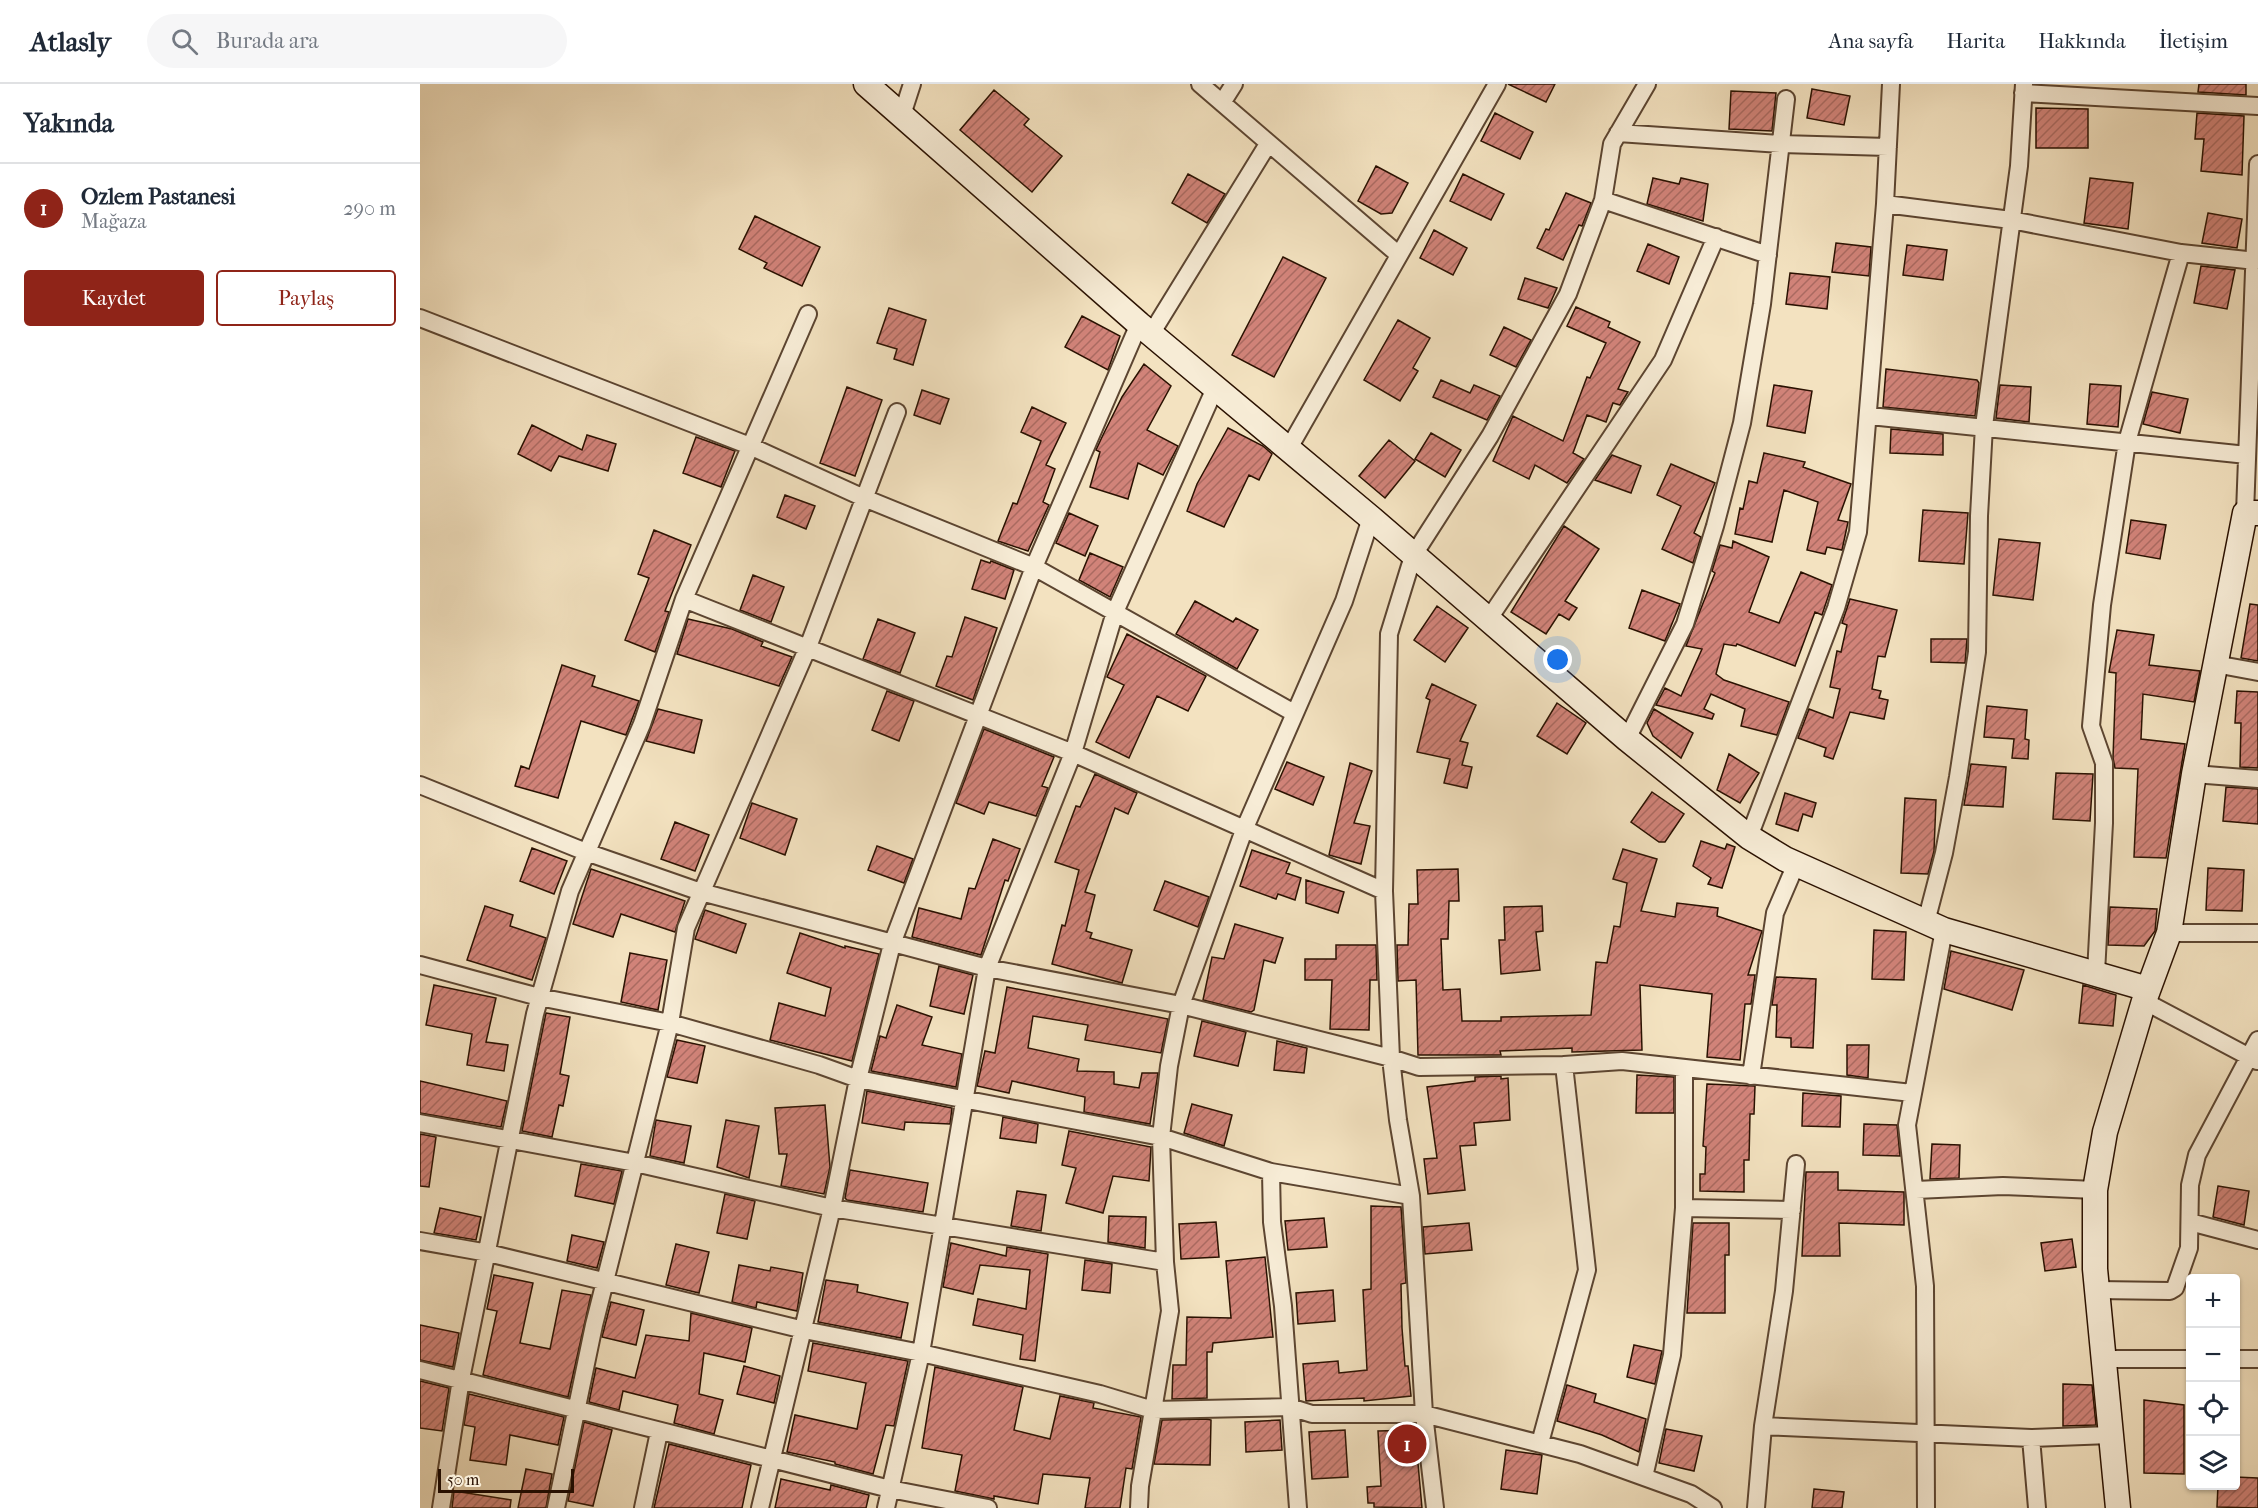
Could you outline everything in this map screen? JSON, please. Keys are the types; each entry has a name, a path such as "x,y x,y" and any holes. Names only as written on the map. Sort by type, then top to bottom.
{"street":[{"path":"866,84 1145,329 1216,386 1627,739 1749,837 1796,864 1935,926 2096,974 2146,995 2253,1059"},
{"path":"902,115 912,84"},
{"path":"1200,84 1398,255"},
{"path":"1222,103 1234,84"},
{"path":"1288,448 1497,84"},
{"path":"1435,1508 1424,1414 1411,1196 1398,1120 1391,1058 1384,891 1389,634 1413,556 1490,436 1568,294 1603,200 1612,144 1647,84"},
{"path":"1749,837 1836,608 1858,532 1886,204 1891,84"},
{"path":"1926,1508 1928,1435 1925,1402 1925,1286 1907,1125 1944,853 1977,652 1978,516 1984,426 2019,166 2023,88 2258,106"},
{"path":"1627,739 1685,624 1715,526 1742,423 1768,255 1786,99"},
{"path":"1618,134 1781,144 1888,147"},
{"path":"760,1508 832,1208 858,1079 892,944 1034,567 1145,329 1268,144"},
{"path":"2118,1508 2097,1290 2095,1190 2105,1132 2146,995 2169,933 2194,774 2216,664 2252,513 2247,455 2253,411 2258,164"},
{"path":"1603,200 1768,255"},
{"path":"1886,204 2011,220 2181,253 2256,261"},
{"path":"1488,620 1663,360 1716,237"},
{"path":"2096,974 2104,824 2104,763 2091,726 2102,605 2127,442 2181,253"},
{"path":"441,1508 461,1379 509,1140 539,997 570,891 642,724 684,599 808,314"},
{"path":"420,318 750,446 864,498 1034,567 1294,713"},
{"path":"886,1508 921,1353 987,968 1073,753 1115,612 1216,386"},
{"path":"556,1508 605,1282 670,1023 686,928 808,647 897,412"},
{"path":"1869,416 1984,426 2247,455"},
{"path":"1139,1508 1170,1311 1165,1262 1161,1137 1169,1066 1181,1005 1244,830 1344,601 1371,518"},
{"path":"684,599 1073,753 1384,891"},
{"path":"2216,664 2258,672"},
{"path":"2194,774 2258,779"},
{"path":"420,785 586,852 701,892 987,968 1181,1005 1419,1067 1563,1065 1622,1061 1912,1093"},
{"path":"1751,1076 1775,913 1796,864"},
{"path":"2169,933 2258,933"},
{"path":"420,965 539,997 670,1023 819,1065 858,1079 965,1097 1161,1137 1271,1172 1411,1196"},
{"path":"2097,1290 2170,1291 2175,1288 2189,1248 2190,1185 2197,1155 2253,1059 2258,1040"},
{"path":"1540,1443 1576,1318 1587,1269 1563,1065"},
{"path":"1644,1477 1672,1355 1684,1208 1684,1068"},
{"path":"420,1123 635,1163 832,1208 1165,1262"},
{"path":"1756,1508 1763,1426 1784,1291 1796,1164"},
{"path":"1271,1172 1272,1222 1283,1306 1298,1508"},
{"path":"1916,1190 2003,1186 2095,1190"},
{"path":"1684,1208 1792,1210"},
{"path":"2190,1222 2258,1240"},
{"path":"420,1241 488,1253 804,1330 921,1353 1100,1394 1153,1410 1290,1407 1312,1414 1424,1414 1580,1454 1691,1494 1706,1506"},
{"path":"2103,1359 2186,1359"},
{"path":"2240,1359 2258,1359"},
{"path":"420,1370 890,1489 988,1508"},
{"path":"1763,1426 2031,1438 2110,1435"},
{"path":"643,1508 659,1432"},
{"path":"2031,1438 2037,1508"}],"building":[{"path":"1508,84 1555,84 1546,102"},
{"path":"2199,84 2246,84 2246,95 2198,92"},
{"path":"1812,89 1850,96 1844,125 1807,118"},
{"path":"994,90 1029,119 1024,125 1062,156 1032,192 960,130"},
{"path":"1731,91 1776,93 1772,131 1729,129"},
{"path":"2036,108 2088,109 2088,148 2036,148"},
{"path":"1495,113 1533,132 1520,159 1481,141"},
{"path":"2197,113 2244,116 2242,175 2201,171 2204,139 2195,139"},
{"path":"1376,166 1408,183 1392,213 1381,214 1358,201"},
{"path":"1188,174 1225,194 1207,223 1172,203"},
{"path":"1463,174 1504,194 1491,220 1450,201"},
{"path":"1653,178 1679,184 1681,178 1708,184 1703,221 1647,204"},
{"path":"2090,178 2133,183 2128,229 2084,223"},
{"path":"1566,193 1591,203 1582,226 1579,225 1563,260 1537,248 1546,229 1549,230"},
{"path":"2208,213 2242,219 2237,248 2202,243"},
{"path":"755,216 820,247 802,286 764,268 767,263 739,249"},
{"path":"1434,230 1467,248 1453,275 1420,258"},
{"path":"1836,243 1871,247 1869,276 1832,272"},
{"path":"1648,244 1679,257 1669,284 1637,271"},
{"path":"1907,245 1947,250 1943,280 1903,275"},
{"path":"1283,257 1326,278 1274,377 1232,355"},
{"path":"2201,266 2235,270 2227,309 2194,303"},
{"path":"1790,273 1830,277 1827,309 1786,304"},
{"path":"1525,278 1557,288 1548,308 1518,299"},
{"path":"1576,307 1610,322 1608,327 1640,342 1618,389 1628,392 1620,405 1613,403 1606,422 1587,415 1573,453 1584,459 1567,483 1535,465 1529,479 1493,461 1513,416 1563,441 1587,377 1590,378 1606,343 1567,326"},
{"path":"889,308 926,320 913,365 894,359 897,349 877,343"},
{"path":"1082,316 1120,336 1108,370 1065,347"},
{"path":"1398,320 1430,338 1413,368 1418,371 1400,401 1364,380"},
{"path":"1504,327 1531,340 1516,367 1490,355"},
{"path":"1144,364 1171,386 1147,430 1178,446 1163,475 1138,463 1128,499 1090,487 1100,452 1096,450 1122,397"},
{"path":"1886,369 1977,380 1979,383 1975,416 1883,407"},
{"path":"1441,380 1470,393 1474,385 1500,396 1487,420 1433,397"},
{"path":"2090,384 2121,386 2118,427 2087,424"},
{"path":"1774,385 1812,391 1805,433 1767,426"},
{"path":"2000,385 2031,387 2029,422 1996,418"},
{"path":"847,387 882,400 855,476 820,463"},
{"path":"922,390 949,399 940,424 914,415"},
{"path":"2152,392 2188,399 2180,433 2143,424"},
{"path":"1032,407 1066,423 1046,465 1055,469 1043,502 1049,505 1028,551 998,541 1013,503 1017,504 1041,441 1021,432"},
{"path":"532,425 582,450 587,435 616,444 608,471 559,456 551,471 518,454"},
{"path":"1228,428 1263,446 1272,454 1259,480 1249,475 1224,527 1187,511 1197,484"},
{"path":"1891,429 1943,434 1943,455 1890,453"},
{"path":"1431,433 1461,450 1445,477 1415,459"},
{"path":"696,437 735,451 721,487 683,473"},
{"path":"1389,440 1415,461 1385,498 1359,476"},
{"path":"1764,453 1805,462 1803,467 1851,484 1838,520 1848,522 1842,550 1827,547 1825,554 1807,550 1818,502 1784,490 1772,542 1735,534 1740,508 1743,509 1749,481 1757,483"},
{"path":"1612,455 1641,466 1631,493 1595,480"},
{"path":"1671,464 1715,483 1694,533 1701,537 1693,563 1662,549 1681,506 1657,495"},
{"path":"785,495 815,506 806,529 777,517"},
{"path":"1923,510 1968,513 1964,564 1919,561"},
{"path":"1069,513 1098,526 1085,556 1056,543"},
{"path":"2131,520 2166,525 2160,559 2126,553"},
{"path":"1564,526 1599,549 1565,601 1577,608 1569,620 1559,614 1546,634 1511,612"},
{"path":"654,530 691,545 665,611 669,612 655,652 625,640 649,578 638,574"},
{"path":"1999,539 2040,543 2033,600 1993,595"},
{"path":"1733,541 1769,557 1749,612 1779,623 1801,572 1832,585 1822,615 1815,612 1795,666 1737,644 1736,646 1724,644 1716,674 1724,680 1789,702 1777,735 1741,726 1745,709 1711,694 1704,709 1714,714 1712,719 1656,705 1665,688 1681,696 1702,649 1686,646 1715,573 1712,571 1720,545 1732,548"},
{"path":"1090,553 1123,567 1110,597 1079,580"},
{"path":"981,560 990,563 991,561 1014,570 1005,599 972,589"},
{"path":"753,575 784,587 771,622 740,610"},
{"path":"1642,590 1680,604 1665,641 1629,628"},
{"path":"1850,599 1897,610 1885,657 1878,656 1872,689 1881,691 1879,698 1888,700 1884,719 1850,712 1833,759 1824,756 1826,748 1798,738 1809,709 1833,718 1840,689 1830,687 1837,651 1841,652 1847,625 1842,623"},
{"path":"1195,601 1233,622 1236,618 1258,630 1237,669 1176,634"},
{"path":"2250,604 2258,605 2258,661 2241,658"},
{"path":"1437,606 1468,628 1445,662 1414,640"},
{"path":"965,617 997,628 973,700 936,686 947,656 952,657"},
{"path":"688,619 732,629 763,642 761,646 792,657 779,686 677,654"},
{"path":"878,619 915,633 900,673 863,659"},
{"path":"2117,630 2154,635 2149,665 2200,671 2194,702 2143,694 2141,739 2185,744 2166,858 2134,857 2138,769 2115,768 2113,758 2116,673 2109,672"},
{"path":"1127,634 1206,676 1188,711 1157,696 1129,758 1096,742 1124,685 1107,677"},
{"path":"1931,639 1967,639 1965,663 1931,662"},
{"path":"562,665 595,676 592,686 639,701 626,735 581,721 558,798 515,786 521,766 529,769"},
{"path":"1432,684 1476,705 1460,741 1468,743 1462,765 1472,767 1467,788 1444,783 1450,759 1417,752 1430,700 1426,698"},
{"path":"887,691 914,701 899,741 872,730"},
{"path":"2237,691 2258,692 2258,768 2240,767 2241,723 2235,723"},
{"path":"1557,703 1586,723 1567,754 1537,736"},
{"path":"1987,706 2027,710 2025,739 2029,740 2028,759 2012,758 2014,739 1984,737"},
{"path":"658,709 702,720 694,753 646,741"},
{"path":"1654,709 1693,733 1681,758 1653,736 1647,723"},
{"path":"984,729 1054,757 1042,786 1048,788 1036,816 989,802 984,814 956,803"},
{"path":"1729,754 1759,773 1740,803 1717,790"},
{"path":"1287,762 1324,777 1313,805 1275,789"},
{"path":"1350,763 1372,771 1354,823 1370,826 1361,864 1329,855"},
{"path":"1971,764 2006,767 2003,807 1964,805"},
{"path":"2056,773 2093,774 2090,821 2053,819"},
{"path":"1095,774 1137,793 1128,814 1115,808 1085,892 1095,895 1086,931 1092,933 1090,938 1132,950 1122,983 1052,964 1062,925 1065,926 1079,870 1055,862 1076,806 1080,807"},
{"path":"2226,787 2258,789 2258,824 2223,821"},
{"path":"1652,792 1684,814 1665,842 1659,842 1631,822"},
{"path":"1785,793 1816,803 1812,817 1803,814 1798,831 1776,824"},
{"path":"1905,798 1936,800 1934,851 1928,874 1901,873"},
{"path":"752,803 797,819 785,855 740,838"},
{"path":"675,822 709,835 695,871 661,859"},
{"path":"993,839 1020,849 1008,881 1005,880 981,955 912,937 919,908 961,919 969,888 975,889"},
{"path":"1701,841 1725,849 1727,844 1735,847 1722,888 1708,884 1711,878 1693,866"},
{"path":"877,846 913,859 904,883 868,870"},
{"path":"532,848 567,861 554,894 520,881"},
{"path":"1623,849 1657,859 1641,911 1675,917 1677,903 1718,908 1717,916 1762,931 1748,975 1755,975 1751,1004 1745,1004 1740,1060 1707,1057 1712,994 1640,985 1642,1050 1572,1052 1572,1048 1500,1051 1501,1055 1418,1055 1416,980 1398,981 1397,945 1408,945 1409,904 1418,904 1417,870 1458,869 1459,901 1449,901 1448,939 1441,939 1443,990 1460,989 1462,1021 1501,1021 1501,1017 1591,1015 1596,962 1607,963 1614,926 1620,927 1627,883 1613,879"},
{"path":"1252,850 1290,863 1286,873 1301,878 1295,900 1278,894 1276,899 1240,886"},
{"path":"2208,868 2244,870 2242,911 2206,910"},
{"path":"591,869 685,901 675,932 621,914 613,937 573,924"},
{"path":"1306,880 1344,892 1338,913 1306,903"},
{"path":"1165,881 1209,897 1198,927 1154,910"},
{"path":"485,906 513,915 510,926 546,938 532,980 467,960"},
{"path":"1542,906 1543,931 1536,932 1540,970 1501,974 1499,940 1505,940 1504,907"},
{"path":"2110,907 2157,909 2155,931 2144,946 2108,945"},
{"path":"705,910 746,924 736,953 695,939"},
{"path":"1235,924 1283,938 1275,963 1264,960 1254,1010 1251,1012 1203,1000 1212,957 1224,959"},
{"path":"1874,930 1906,932 1904,980 1872,979"},
{"path":"800,933 845,948 845,946 879,954 852,1061 770,1040 779,1003 825,1016 831,988 787,973"},
{"path":"1336,945 1376,945 1377,980 1370,980 1369,1030 1330,1029 1332,980 1305,980 1305,959 1336,959"},
{"path":"1951,951 2024,970 2012,1010 1944,989"},
{"path":"630,953 667,960 658,1010 621,1002"},
{"path":"939,966 973,975 964,1014 930,1006"},
{"path":"1776,977 1816,979 1813,1048 1791,1047 1791,1038 1776,1037 1777,1005 1772,1005"},
{"path":"434,985 496,998 486,1042 508,1045 504,1071 467,1065 472,1034 426,1025"},
{"path":"2083,985 2116,995 2113,1026 2079,1023"},
{"path":"1007,987 1168,1019 1161,1053 1085,1040 1088,1025 1033,1016 1028,1048 1079,1059 1077,1071 1114,1072 1114,1084 1139,1088 1142,1073 1158,1073 1150,1124 1084,1112 1085,1097 1012,1081 1009,1093 977,1086 985,1051 995,1053"},
{"path":"897,1005 932,1017 922,1045 962,1054 956,1087 871,1071 880,1036 886,1038"},
{"path":"546,1013 570,1017 560,1074 569,1076 563,1106 559,1105 552,1137 522,1131"},
{"path":"1202,1021 1246,1032 1238,1066 1194,1056"},
{"path":"677,1040 705,1046 697,1083 667,1077"},
{"path":"1277,1041 1307,1048 1304,1073 1274,1070"},
{"path":"1847,1045 1869,1045 1868,1078 1847,1075"},
{"path":"1637,1075 1674,1077 1674,1113 1636,1113"},
{"path":"1501,1076 1501,1079 1508,1078 1510,1120 1474,1123 1476,1145 1460,1146 1465,1190 1428,1194 1424,1159 1437,1158 1427,1087 1475,1081 1475,1077"},
{"path":"420,1081 507,1101 501,1127 420,1113"},
{"path":"1707,1084 1755,1086 1754,1114 1750,1114 1749,1160 1744,1160 1744,1192 1700,1191 1700,1174 1705,1174 1706,1147 1703,1146"},
{"path":"867,1091 952,1108 950,1124 905,1122 904,1130 862,1123"},
{"path":"1803,1093 1841,1096 1840,1127 1802,1126"},
{"path":"1192,1104 1232,1115 1224,1146 1184,1133"},
{"path":"825,1105 830,1167 824,1194 781,1186 787,1154 779,1154 775,1108"},
{"path":"1003,1117 1038,1124 1036,1143 1000,1138"},
{"path":"656,1120 691,1126 684,1163 650,1156"},
{"path":"726,1120 759,1126 749,1178 717,1167"},
{"path":"1864,1124 1897,1125 1900,1156 1863,1155"},
{"path":"1069,1131 1151,1147 1149,1181 1113,1176 1103,1213 1066,1203 1076,1168 1062,1165"},
{"path":"420,1134 436,1137 429,1187 420,1186"},
{"path":"1932,1144 1960,1145 1959,1178 1930,1179"},
{"path":"581,1164 622,1171 614,1204 575,1196"},
{"path":"850,1170 928,1183 923,1212 847,1200 845,1198"},
{"path":"1806,1172 1838,1172 1838,1190 1904,1192 1904,1225 1839,1223 1840,1256 1802,1256"},
{"path":"2218,1186 2249,1191 2244,1225 2213,1217"},
{"path":"1017,1191 1046,1195 1041,1231 1011,1226"},
{"path":"725,1194 755,1201 747,1239 717,1233"},
{"path":"1371,1206 1401,1207 1406,1283 1401,1284 1402,1328 1405,1366 1408,1366 1411,1396 1364,1401 1364,1398 1306,1401 1303,1364 1338,1361 1339,1373 1367,1370 1363,1290 1371,1289"},
{"path":"440,1208 481,1217 476,1240 434,1233"},
{"path":"1109,1216 1146,1217 1145,1248 1108,1242"},
{"path":"1324,1218 1327,1247 1288,1250 1285,1221"},
{"path":"1216,1222 1219,1257 1181,1259 1179,1224"},
{"path":"1469,1223 1472,1250 1425,1254 1423,1227"},
{"path":"1693,1223 1729,1223 1729,1255 1725,1255 1725,1313 1687,1313"},
{"path":"572,1235 604,1242 597,1268 567,1261"},
{"path":"2072,1239 2076,1267 2045,1271 2041,1243"},
{"path":"951,1243 1006,1256 1007,1247 1048,1254 1035,1361 1020,1359 1023,1335 973,1325 978,1299 1026,1309 1030,1270 980,1265 973,1294 943,1287"},
{"path":"676,1244 709,1252 699,1293 666,1285"},
{"path":"1265,1257 1273,1337 1213,1343 1212,1352 1207,1352 1207,1398 1172,1399 1173,1365 1186,1365 1187,1317 1231,1318 1226,1261"},
{"path":"1085,1260 1112,1264 1110,1293 1082,1290"},
{"path":"739,1265 770,1271 771,1267 803,1273 797,1311 757,1302 756,1308 732,1302"},
{"path":"494,1275 533,1283 520,1343 550,1349 562,1290 591,1295 568,1397 483,1375 497,1311 487,1309"},
{"path":"826,1280 858,1285 857,1292 908,1303 901,1338 818,1322"},
{"path":"1333,1290 1335,1321 1298,1324 1296,1293"},
{"path":"611,1302 644,1310 636,1345 602,1337"},
{"path":"691,1313 752,1328 745,1362 704,1353 699,1394 723,1400 714,1434 674,1423 678,1405 623,1391 619,1410 589,1402 596,1368 635,1378 646,1335 689,1341"},
{"path":"420,1325 459,1333 453,1367 420,1360"},
{"path":"813,1343 908,1361 894,1426 886,1425 873,1474 835,1464 835,1462 787,1452 795,1415 857,1429 866,1383 808,1371"},
{"path":"1634,1345 1662,1351 1655,1384 1627,1377"},
{"path":"744,1366 780,1376 774,1403 737,1394"},
{"path":"935,1367 1023,1387 1014,1430 1050,1439 1060,1396 1094,1403 1093,1408 1141,1417 1132,1469 1126,1468 1120,1508 1085,1508 1090,1478 1043,1474 1038,1504 994,1496 994,1499 955,1491 962,1455 922,1448"},
{"path":"420,1381 449,1388 442,1431 420,1428"},
{"path":"2063,1384 2092,1385 2096,1425 2063,1426"},
{"path":"1567,1385 1596,1394 1594,1402 1646,1419 1639,1452 1602,1435 1557,1421"},
{"path":"469,1394 564,1417 558,1445 510,1435 506,1465 470,1460 475,1427 464,1425"},
{"path":"2144,1400 2184,1405 2184,1474 2144,1473"},
{"path":"1162,1420 1211,1420 1210,1465 1154,1464"},
{"path":"1280,1420 1282,1450 1246,1452 1245,1422"},
{"path":"584,1422 612,1430 593,1506 568,1501"},
{"path":"1666,1429 1702,1436 1694,1471 1659,1463"},
{"path":"1345,1430 1348,1477 1312,1479 1309,1432"},
{"path":"1415,1430 1422,1508 1374,1507 1374,1503 1368,1503 1367,1487 1381,1486 1378,1431"},
{"path":"669,1444 751,1465 742,1508 654,1508"},
{"path":"1506,1450 1542,1455 1537,1494 1501,1489"},
{"path":"526,1469 552,1474 546,1508 518,1508"},
{"path":"2240,1477 2258,1478 2258,1508 2217,1507 2218,1490 2240,1490"},
{"path":"781,1479 830,1490 831,1485 869,1495 866,1508 775,1508"},
{"path":"1814,1489 1844,1492 1842,1508 1812,1508"},
{"path":"454,1491 511,1500 510,1508 452,1508"}],"place":[{"name":"Ozlem Pastanesi","path":"1407,1444"}]}
